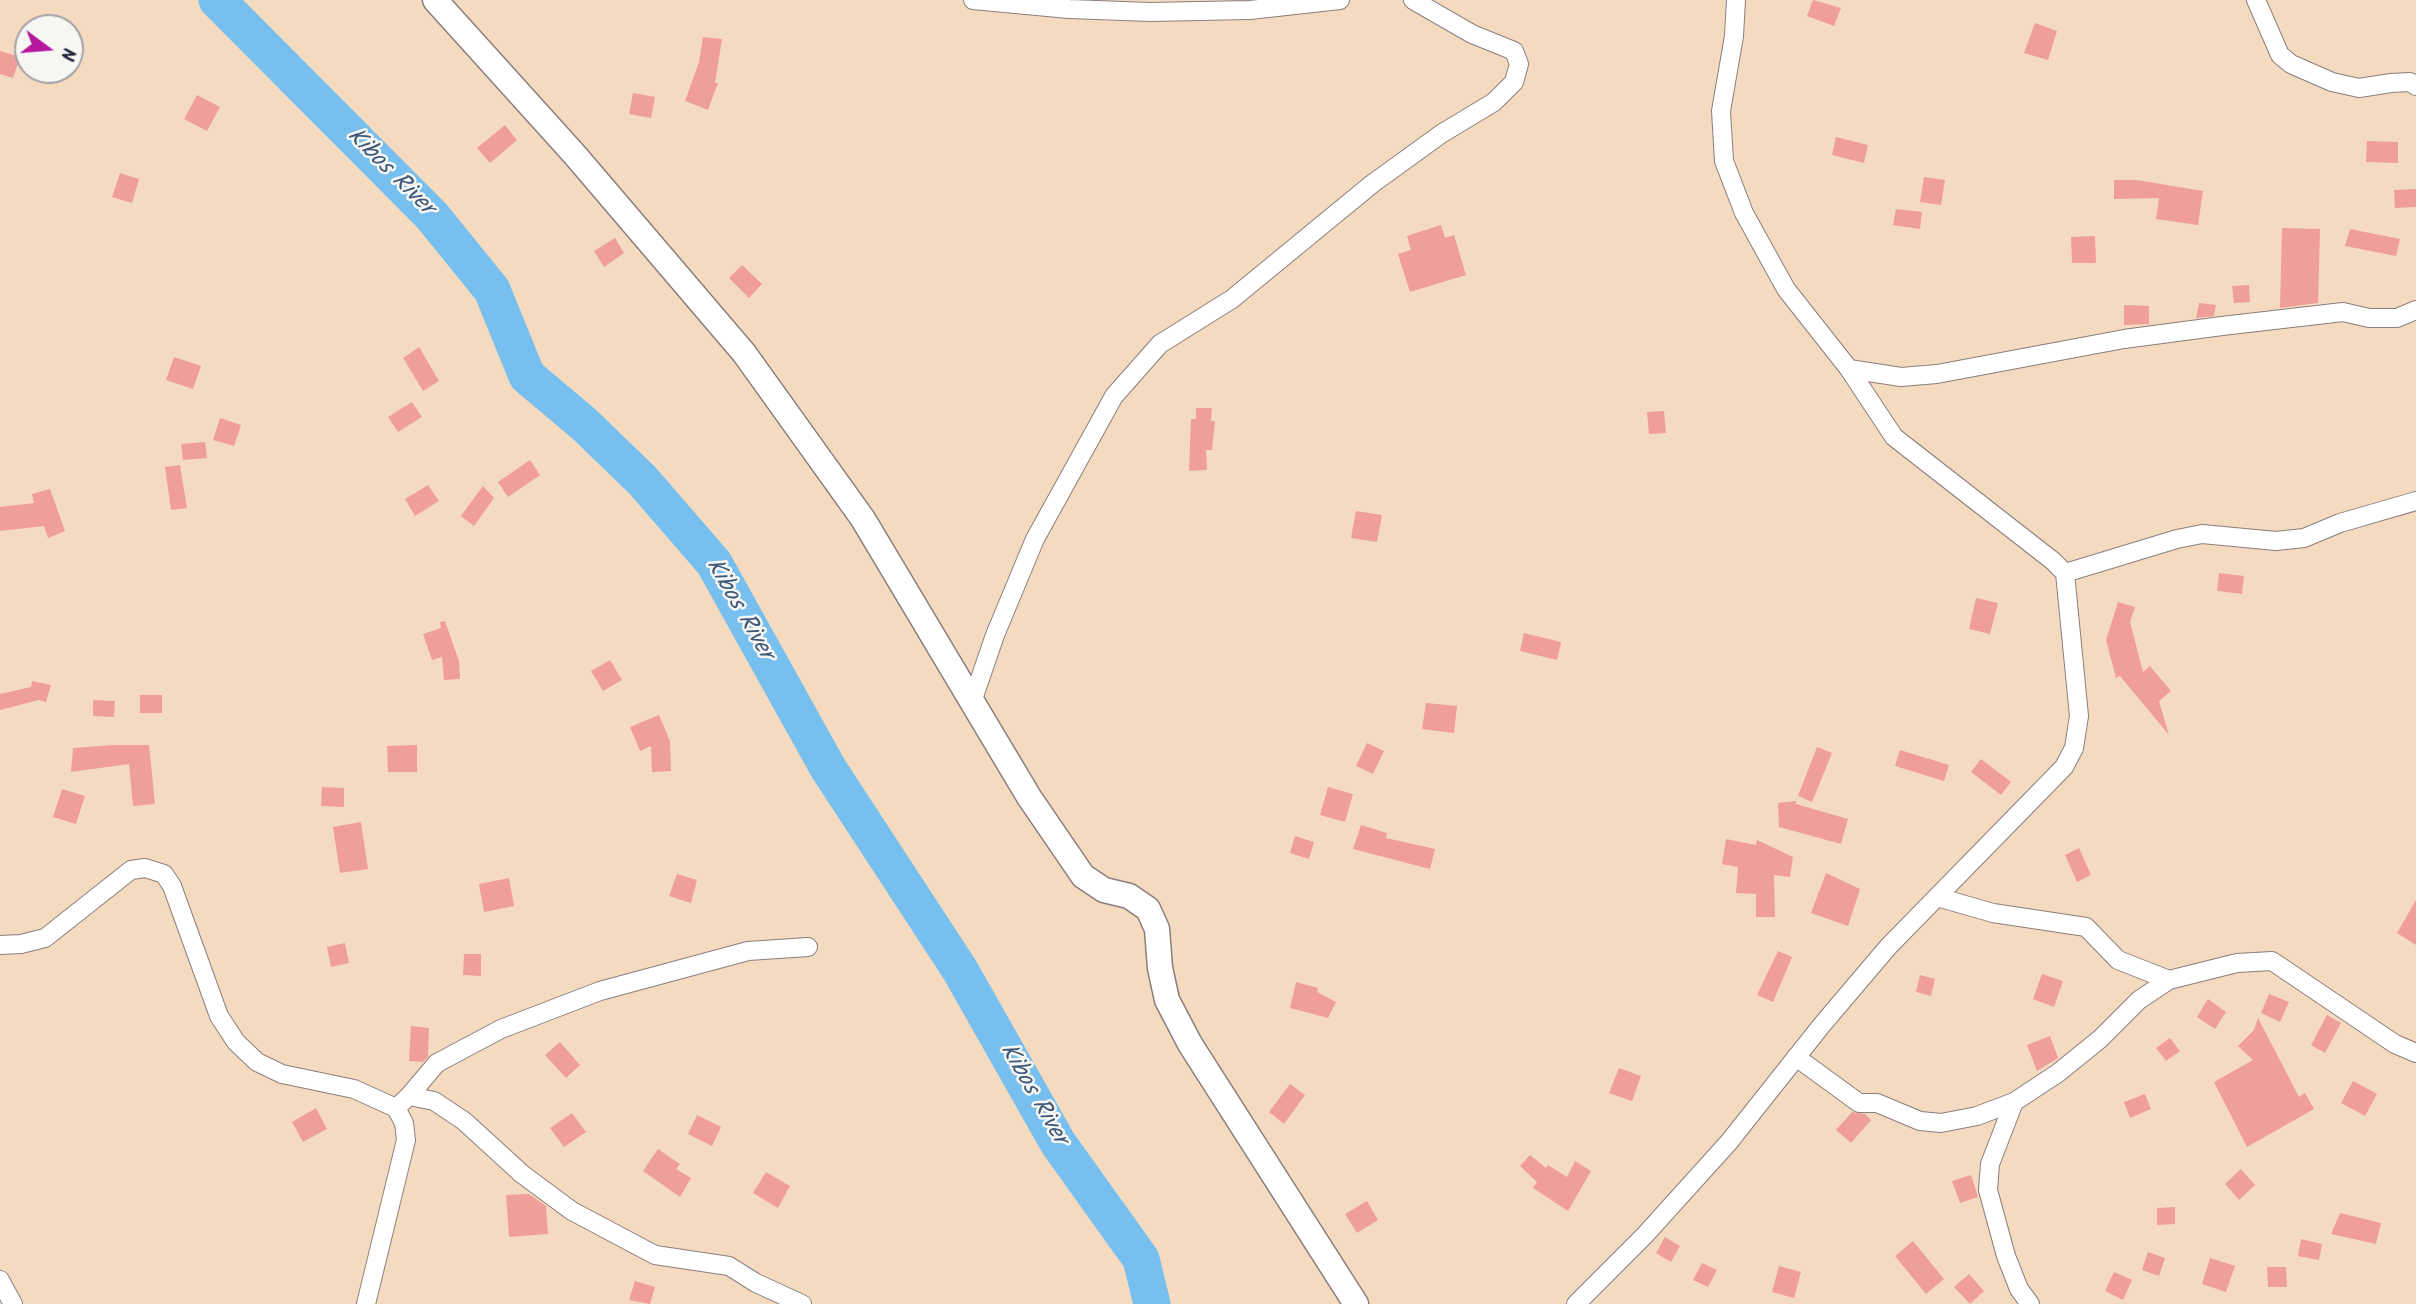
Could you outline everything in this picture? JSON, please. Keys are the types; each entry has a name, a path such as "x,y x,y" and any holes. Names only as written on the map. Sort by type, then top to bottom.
{"main road":[{"path":"435,0 575,155 744,353 863,519 1054,838 1083,876 1104,890 1129,896 1148,909 1157,929 1160,968 1167,1000 1190,1044 1356,1304"}],"street":[{"path":"973,0 1250,10 1340,0"},
{"path":"972,702 995,635 1035,539 1114,396 1160,344 1232,299 1372,184 1441,134 1494,102 1514,82 1518,64 1514,51 1472,34 1413,0"},
{"path":"1576,1304 1645,1235 1729,1142 1888,947 2064,767 2074,748 2079,716 2065,573 1894,437 1849,369 1786,289 1744,213 1724,161 1721,111 1734,36 1736,0"},
{"path":"2256,0 2280,55 2291,64 2332,82 2359,88 2410,82 2416,86"},
{"path":"1849,369 1901,377 1937,374 2124,339 2210,327 2343,312 2369,318 2398,318 2416,310"},
{"path":"2065,573 2202,534 2276,541 2304,538 2340,523 2416,501"},
{"path":"0,945 21,944 45,938 131,870 154,870 164,874 172,886 219,1016 236,1042 257,1062 282,1074 403,1102 434,1101 464,1121 522,1174 572,1211 656,1255 729,1266 755,1283 802,1304"},
{"path":"1937,897 1993,913 2086,926 2118,960 2169,981"},
{"path":"366,1304 406,1140 403,1102 437,1063 501,1029 600,991 748,951 808,947"},
{"path":"1796,1057 1859,1103 1877,1103 1920,1121 1941,1123 1977,1116 2014,1102 2068,1065 2100,1039 2139,1000 2169,981 2236,963 2272,961 2395,1044 2416,1053"},
{"path":"2014,1102 1990,1164 1988,1190 2006,1256 2019,1289 2030,1304"},
{"path":"0,1280 13,1304"}],"building":[{"path":"1813,0 1841,8 1834,26 1807,16"},
{"path":"2035,23 2057,31 2048,60 2024,53"},
{"path":"703,37 722,39 715,83 718,83 708,110 685,101 699,62"},
{"path":"0,51 14,55 13,78 0,74"},
{"path":"633,93 655,97 651,118 629,114"},
{"path":"197,95 220,107 207,131 184,119"},
{"path":"505,125 517,140 490,163 477,148"},
{"path":"1836,137 1868,145 1864,163 1832,155"},
{"path":"2367,141 2398,142 2398,163 2366,162"},
{"path":"120,173 139,179 132,203 112,197"},
{"path":"1924,177 1945,180 1941,205 1920,202"},
{"path":"2114,180 2137,180 2203,191 2198,225 2156,219 2159,198 2114,199"},
{"path":"2416,189 2416,207 2395,208 2394,190"},
{"path":"1896,209 1922,212 1920,229 1893,225"},
{"path":"1441,225 1445,238 1454,235 1466,275 1410,292 1398,254 1411,250 1407,236"},
{"path":"2282,228 2320,229 2318,303 2280,308"},
{"path":"2350,229 2400,239 2396,256 2345,246"},
{"path":"2095,236 2096,263 2072,263 2071,237"},
{"path":"615,238 624,253 604,267 594,251"},
{"path":"742,265 762,284 749,298 729,278"},
{"path":"2249,285 2250,302 2234,303 2232,286"},
{"path":"2199,303 2216,305 2214,316 2196,318"},
{"path":"2124,305 2149,306 2149,324 2124,325"},
{"path":"419,347 439,381 423,391 403,358"},
{"path":"174,357 201,366 193,389 166,380"},
{"path":"412,402 422,417 398,432 388,417"},
{"path":"1196,408 1212,408 1211,421 1215,421 1212,450 1206,450 1207,470 1189,471 1191,419 1196,419"},
{"path":"1664,411 1666,433 1649,434 1647,412"},
{"path":"220,418 241,425 234,446 213,440"},
{"path":"205,442 207,458 183,460 181,444"},
{"path":"530,460 540,475 508,497 498,482"},
{"path":"180,465 187,508 171,510 165,467"},
{"path":"428,485 439,501 415,516 405,499"},
{"path":"483,486 494,498 474,526 461,516"},
{"path":"50,489 65,531 48,538 44,526 0,531 0,507 34,503 32,494"},
{"path":"1356,511 1382,515 1377,542 1351,538"},
{"path":"2219,573 2244,576 2242,594 2217,591"},
{"path":"1976,598 1998,603 1990,634 1969,629"},
{"path":"2118,602 2135,607 2130,622 2143,672 2150,666 2171,691 2159,701 2169,735 2120,676 2116,678 2106,640"},
{"path":"445,621 459,661 460,679 444,680 442,657 432,660 423,634 441,628 440,622"},
{"path":"1524,633 1561,642 1557,660 1520,651"},
{"path":"610,660 622,680 603,691 591,671"},
{"path":"32,681 51,685 46,702 39,700 0,710 0,694 31,687"},
{"path":"140,695 162,695 162,713 140,713"},
{"path":"93,700 115,701 114,717 93,716"},
{"path":"1426,703 1457,706 1454,733 1422,729"},
{"path":"659,715 670,741 671,771 652,772 651,746 640,751 630,727"},
{"path":"1367,743 1384,751 1373,774 1356,766"},
{"path":"149,745 155,804 133,806 129,764 71,772 73,748"},
{"path":"417,745 417,772 388,772 387,746"},
{"path":"1817,747 1832,753 1812,802 1798,796"},
{"path":"1900,750 1949,765 1944,781 1895,766"},
{"path":"1981,759 2011,782 2001,795 1971,772"},
{"path":"322,787 344,788 344,807 321,806"},
{"path":"1328,787 1353,794 1345,822 1320,815"},
{"path":"62,789 85,796 76,824 53,817"},
{"path":"1796,801 1796,804 1848,819 1841,844 1779,827 1778,803"},
{"path":"361,822 368,869 340,873 333,827"},
{"path":"1361,825 1387,833 1386,838 1435,849 1430,869 1353,849"},
{"path":"1295,836 1314,842 1309,859 1290,853"},
{"path":"1726,839 1756,845 1757,840 1793,857 1790,877 1774,875 1775,917 1756,917 1756,894 1736,893 1738,867 1722,864"},
{"path":"2079,848 2091,875 2077,882 2065,855"},
{"path":"1826,873 1860,889 1848,926 1811,913"},
{"path":"677,874 697,880 691,903 669,896"},
{"path":"509,878 514,906 484,912 479,884"},
{"path":"2416,900 2416,945 2397,933"},
{"path":"345,943 349,963 331,967 327,947"},
{"path":"1778,951 1792,957 1773,1002 1757,995"},
{"path":"464,954 481,954 481,976 463,975"},
{"path":"2042,974 2063,981 2054,1007 2033,999"},
{"path":"1920,975 1935,979 1931,996 1916,992"},
{"path":"1296,982 1318,988 1317,992 1336,1002 1328,1018 1290,1008"},
{"path":"2269,994 2289,1002 2280,1022 2261,1013"},
{"path":"2208,999 2226,1012 2215,1029 2197,1017"},
{"path":"2327,1015 2341,1023 2325,1053 2311,1045"},
{"path":"2258,1018 2299,1097 2305,1093 2314,1109 2247,1147 2214,1082 2253,1060 2238,1046 2254,1030"},
{"path":"411,1026 429,1028 428,1057 423,1062 409,1061"},
{"path":"2050,1036 2058,1058 2037,1071 2027,1045"},
{"path":"2170,1038 2180,1051 2166,1061 2156,1048"},
{"path":"560,1042 580,1065 566,1078 545,1055"},
{"path":"1619,1068 1641,1076 1632,1101 1609,1093"},
{"path":"2353,1081 2377,1094 2365,1116 2341,1103"},
{"path":"1290,1084 1305,1095 1284,1124 1269,1112"},
{"path":"2145,1094 2151,1109 2130,1118 2124,1102"},
{"path":"316,1108 327,1129 303,1142 292,1122"},
{"path":"1852,1112 1865,1114 1871,1120 1851,1143 1836,1130"},
{"path":"572,1113 586,1132 564,1147 550,1128"},
{"path":"697,1115 721,1127 712,1146 688,1134"},
{"path":"658,1149 680,1164 676,1169 691,1178 680,1197 643,1171"},
{"path":"1530,1155 1546,1168 1548,1165 1567,1177 1575,1161 1591,1171 1568,1211 1533,1188 1537,1182 1520,1166"},
{"path":"2241,1169 2255,1185 2239,1200 2225,1184"},
{"path":"766,1172 790,1186 778,1208 753,1193"},
{"path":"1971,1175 1978,1197 1960,1203 1952,1181"},
{"path":"529,1194 546,1206 548,1234 509,1237 506,1195"},
{"path":"1367,1201 1378,1220 1357,1233 1345,1214"},
{"path":"2175,1207 2175,1224 2157,1225 2157,1208"},
{"path":"2340,1213 2381,1223 2376,1244 2331,1234"},
{"path":"1665,1237 1680,1246 1671,1262 1656,1253"},
{"path":"2301,1239 2322,1244 2319,1260 2298,1256"},
{"path":"1913,1241 1944,1279 1926,1294 1895,1256"},
{"path":"2148,1252 2165,1258 2159,1276 2142,1270"},
{"path":"2210,1258 2235,1266 2226,1292 2202,1284"},
{"path":"1702,1263 1717,1270 1708,1287 1693,1280"},
{"path":"1779,1266 1801,1272 1794,1298 1772,1292"},
{"path":"2267,1267 2286,1267 2287,1287 2268,1287"},
{"path":"2114,1272 2132,1280 2123,1300 2105,1291"},
{"path":"1969,1274 1984,1291 1970,1304 1954,1287"},
{"path":"635,1281 655,1287 650,1304 629,1300"}],"waterway":[{"name":"Kibos River","path":"217,0 432,216 492,290 527,376 584,424 642,480 714,563 828,768 960,970 1058,1143 1141,1259 1152,1304"}]}
